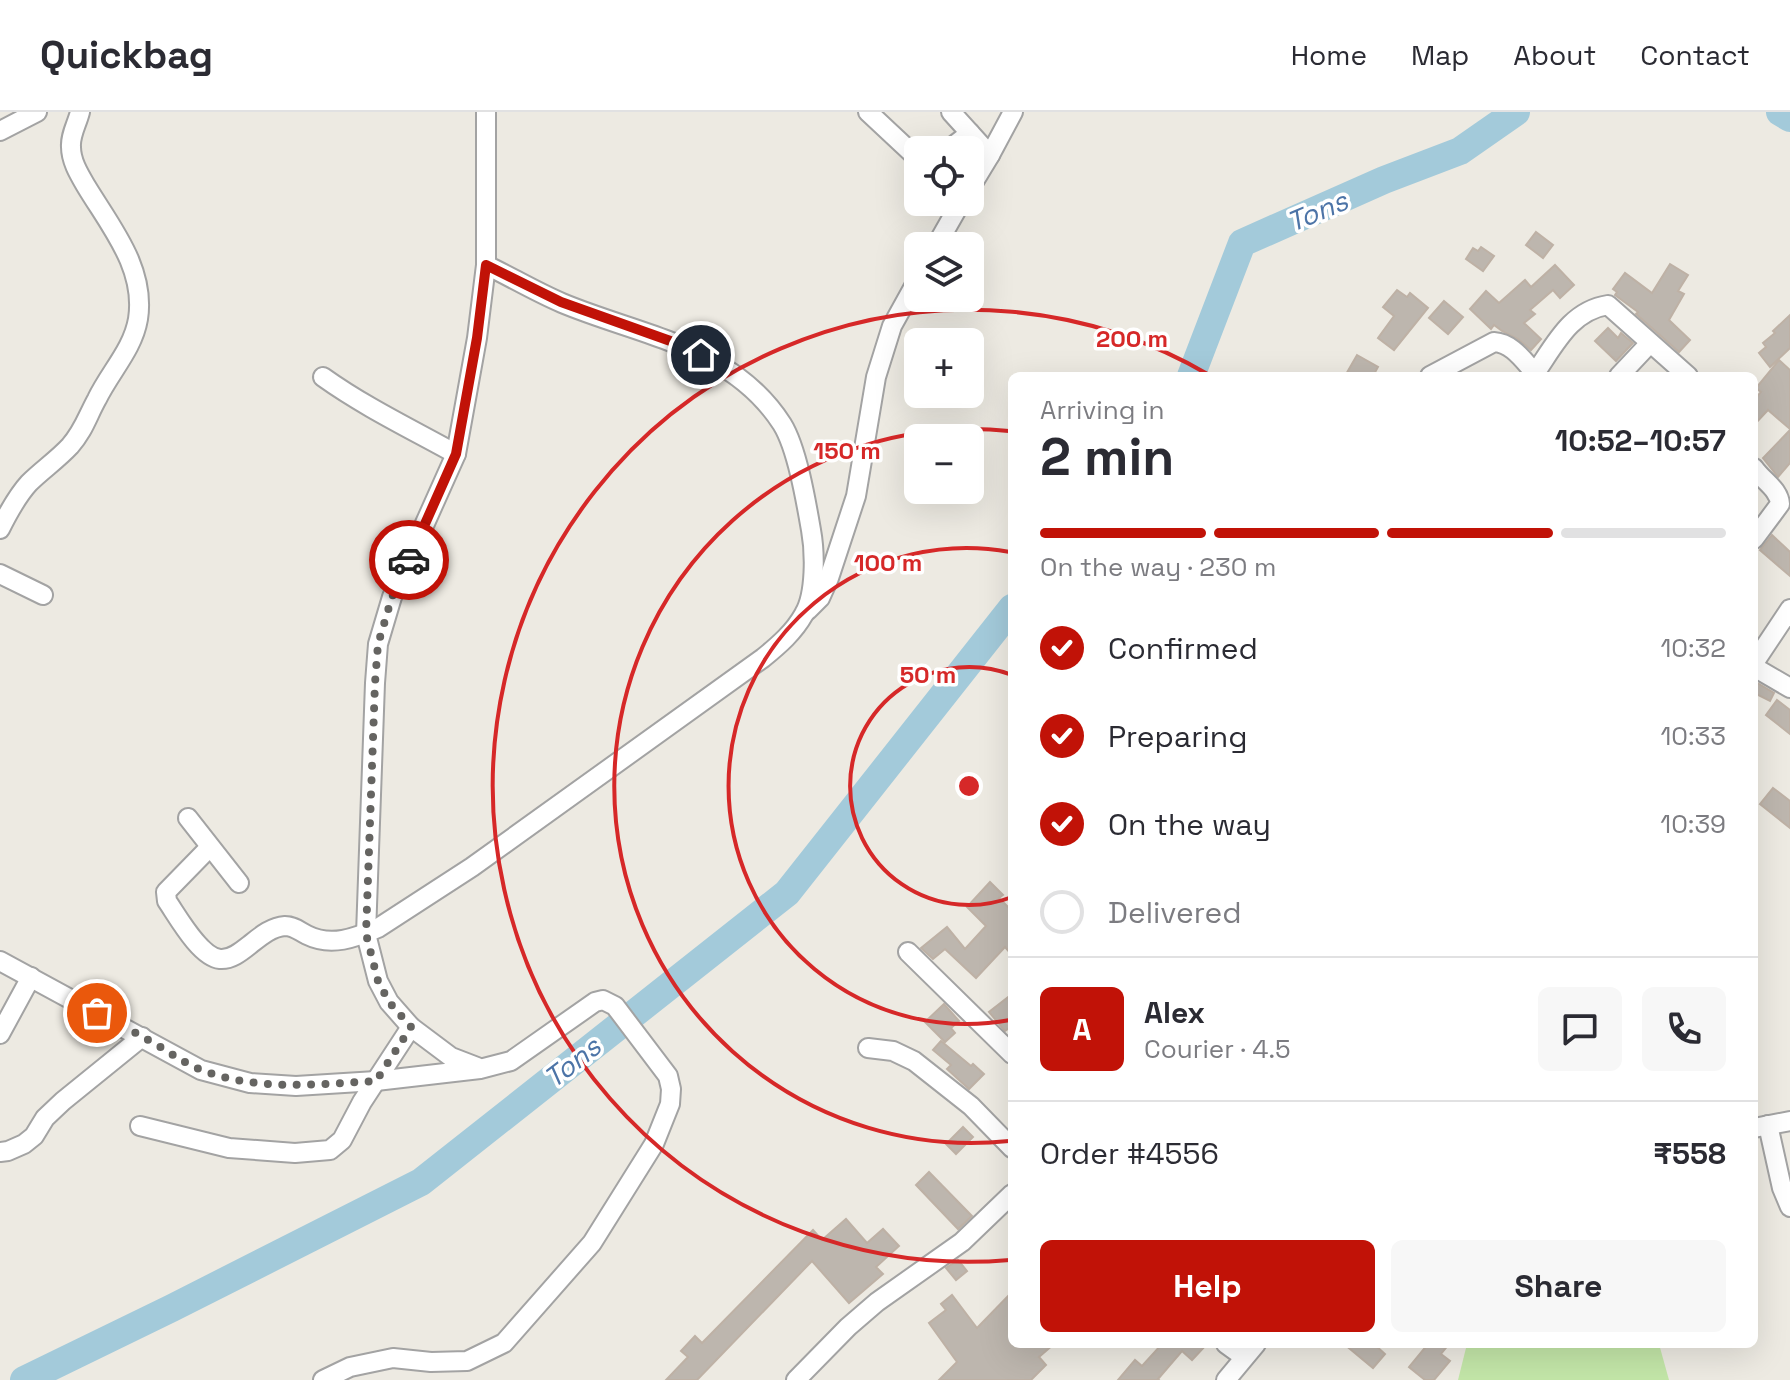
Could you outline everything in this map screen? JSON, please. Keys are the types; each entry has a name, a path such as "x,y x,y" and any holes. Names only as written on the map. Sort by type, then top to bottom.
{"street":[{"path":"0,131 37,112"},
{"path":"0,529 26,487 71,445 88,420 95,401 132,340 138,319 137,283 132,264 73,160 72,135 80,112"},
{"path":"480,1069 451,1057 411,1027 389,1002 378,981 366,934 378,644 392,597 456,454 477,338 486,265 486,112"},
{"path":"868,112 904,146"},
{"path":"951,112 990,155"},
{"path":"984,165 1013,112"},
{"path":"966,136 970,133"},
{"path":"486,265 561,302 676,343 726,367 759,393 783,427 797,466 807,511 813,541 814,573 806,612"},
{"path":"209,848 165,895 206,954 221,959 235,956 280,926 290,926 327,942 366,934 472,867 785,641 820,598 829,578 856,496 876,377 892,326 904,304"},
{"path":"1536,372 1578,316 1598,306 1608,305 1683,372"},
{"path":"1438,372 1494,342 1504,343 1513,350 1531,372"},
{"path":"1623,372 1650,343"},
{"path":"323,377 373,410 456,454"},
{"path":"1758,474 1775,490 1780,504 1758,534"},
{"path":"0,574 43,595"},
{"path":"1758,659 1790,609"},
{"path":"1758,668 1790,688"},
{"path":"188,818 239,883"},
{"path":"908,952 1008,1050"},
{"path":"0,961 201,1070 250,1083 296,1086 480,1069 511,1061 595,1002 603,1000 615,1006 668,1076 670,1104 654,1144 592,1243 504,1343 467,1361 431,1362 393,1358 350,1367 323,1380"},
{"path":"0,1034 31,977"},
{"path":"140,1126 229,1148 295,1153 330,1150 342,1140 362,1102 411,1027"},
{"path":"0,1152 24,1144 34,1136 45,1118 63,1101 142,1037"},
{"path":"868,1048 893,1051 914,1061 971,1106 1008,1144"},
{"path":"1790,1121 1761,1127 1790,1207"},
{"path":"796,1380 857,1318 962,1242 1008,1198"},
{"path":"1226,1380 1250,1351"}],"green space":[{"path":"1466,1348 1660,1348 1669,1380 1458,1380"}],"building":[{"path":"1536,232 1553,245 1543,258 1526,245"},
{"path":"1481,247 1494,256 1483,271 1466,259 1473,248 1478,251"},
{"path":"1670,264 1688,275 1678,291 1684,294 1669,320 1690,340 1679,352 1636,314 1638,312 1615,295 1617,292 1613,289 1625,273 1652,293"},
{"path":"1555,265 1574,285 1560,298 1553,290 1530,310 1535,314 1524,323 1541,339 1531,350 1494,325 1491,329 1470,309 1486,291 1499,303 1525,280 1531,287"},
{"path":"1397,290 1407,297 1410,293 1428,308 1394,350 1378,338 1394,316 1383,307"},
{"path":"1444,301 1463,317 1448,334 1429,318"},
{"path":"1790,315 1790,348 1770,367 1759,353 1766,347 1763,343"},
{"path":"1608,328 1618,338 1621,333 1633,343 1616,361 1595,341"},
{"path":"1357,355 1378,367 1375,372 1347,372"},
{"path":"1779,360 1790,370 1790,429 1768,410 1758,421 1758,395 1761,392 1758,386"},
{"path":"1790,430 1790,463 1778,477 1763,458"},
{"path":"1772,535 1790,552 1790,576 1760,550"},
{"path":"1758,683 1774,693 1770,701 1758,695"},
{"path":"1777,700 1790,710 1790,734 1766,715"},
{"path":"1773,788 1790,801 1790,828 1760,804"},
{"path":"990,882 1003,895 999,898 1008,907 1008,950 1005,947 976,978 945,949 933,959 921,948 947,927 965,949 986,926 967,907"},
{"path":"1008,997 1008,1029 1005,1031 989,1012"},
{"path":"944,1004 959,1021 951,1028 955,1033 945,1042 925,1022"},
{"path":"941,1041 984,1074 969,1089 947,1069 951,1065 933,1050"},
{"path":"963,1127 973,1137 956,1154 946,1144"},
{"path":"929,1172 972,1216 958,1229 916,1185"},
{"path":"846,1219 867,1243 883,1229 899,1246 876,1267 883,1274 849,1303 812,1261 697,1380 666,1380 688,1357 681,1351 695,1336 702,1343 813,1230 822,1240"},
{"path":"958,1260 967,1271 956,1280 946,1268"},
{"path":"952,1295 977,1328 1008,1296 1008,1348 1049,1348 1039,1357 1046,1365 1031,1380 939,1380 957,1362 929,1323 946,1310 941,1304"},
{"path":"1158,1348 1203,1348 1192,1360 1182,1351 1159,1380 1118,1380 1135,1360 1142,1366"},
{"path":"1349,1348 1378,1348 1385,1354 1373,1368"},
{"path":"1425,1348 1446,1348 1441,1354 1450,1361 1434,1380 1425,1380 1409,1367"}],"waterway":[{"name":"Tons","path":"1193,372 1242,243 1384,180 1460,151 1516,112"},
{"name":"Tons","path":"1780,112 1790,118"},
{"name":"Tons","path":"24,1380 421,1182 787,893 1008,613"}],"way so far":[{"path":"97,1013 201,1070 250,1083 296,1086 376,1081 411,1027 389,1002 378,981 366,934 378,644 392,597 409,560"}],"route":[{"path":"409,560 456,454 477,338 486,265 561,302 701,355"}]}
